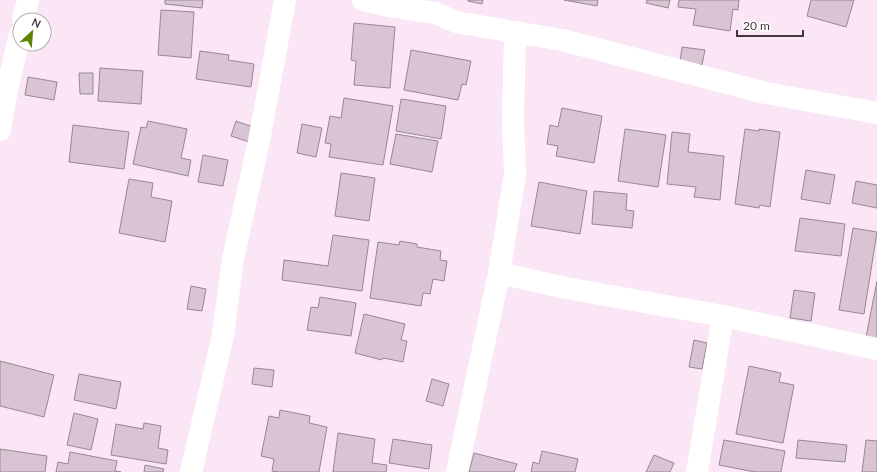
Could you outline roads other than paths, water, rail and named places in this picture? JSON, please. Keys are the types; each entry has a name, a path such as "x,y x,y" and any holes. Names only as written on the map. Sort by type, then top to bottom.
{"street":[{"path":"25,12 28,0"},
{"path":"191,472 223,335 233,259 259,141 285,0"},
{"path":"363,0 389,6 436,13 456,22 562,40 766,93 877,113"},
{"path":"457,472 499,273 515,175 513,120 516,32"},
{"path":"0,130 16,52"},
{"path":"499,273 566,288 723,316 877,349"},
{"path":"698,472 723,316"}]}
